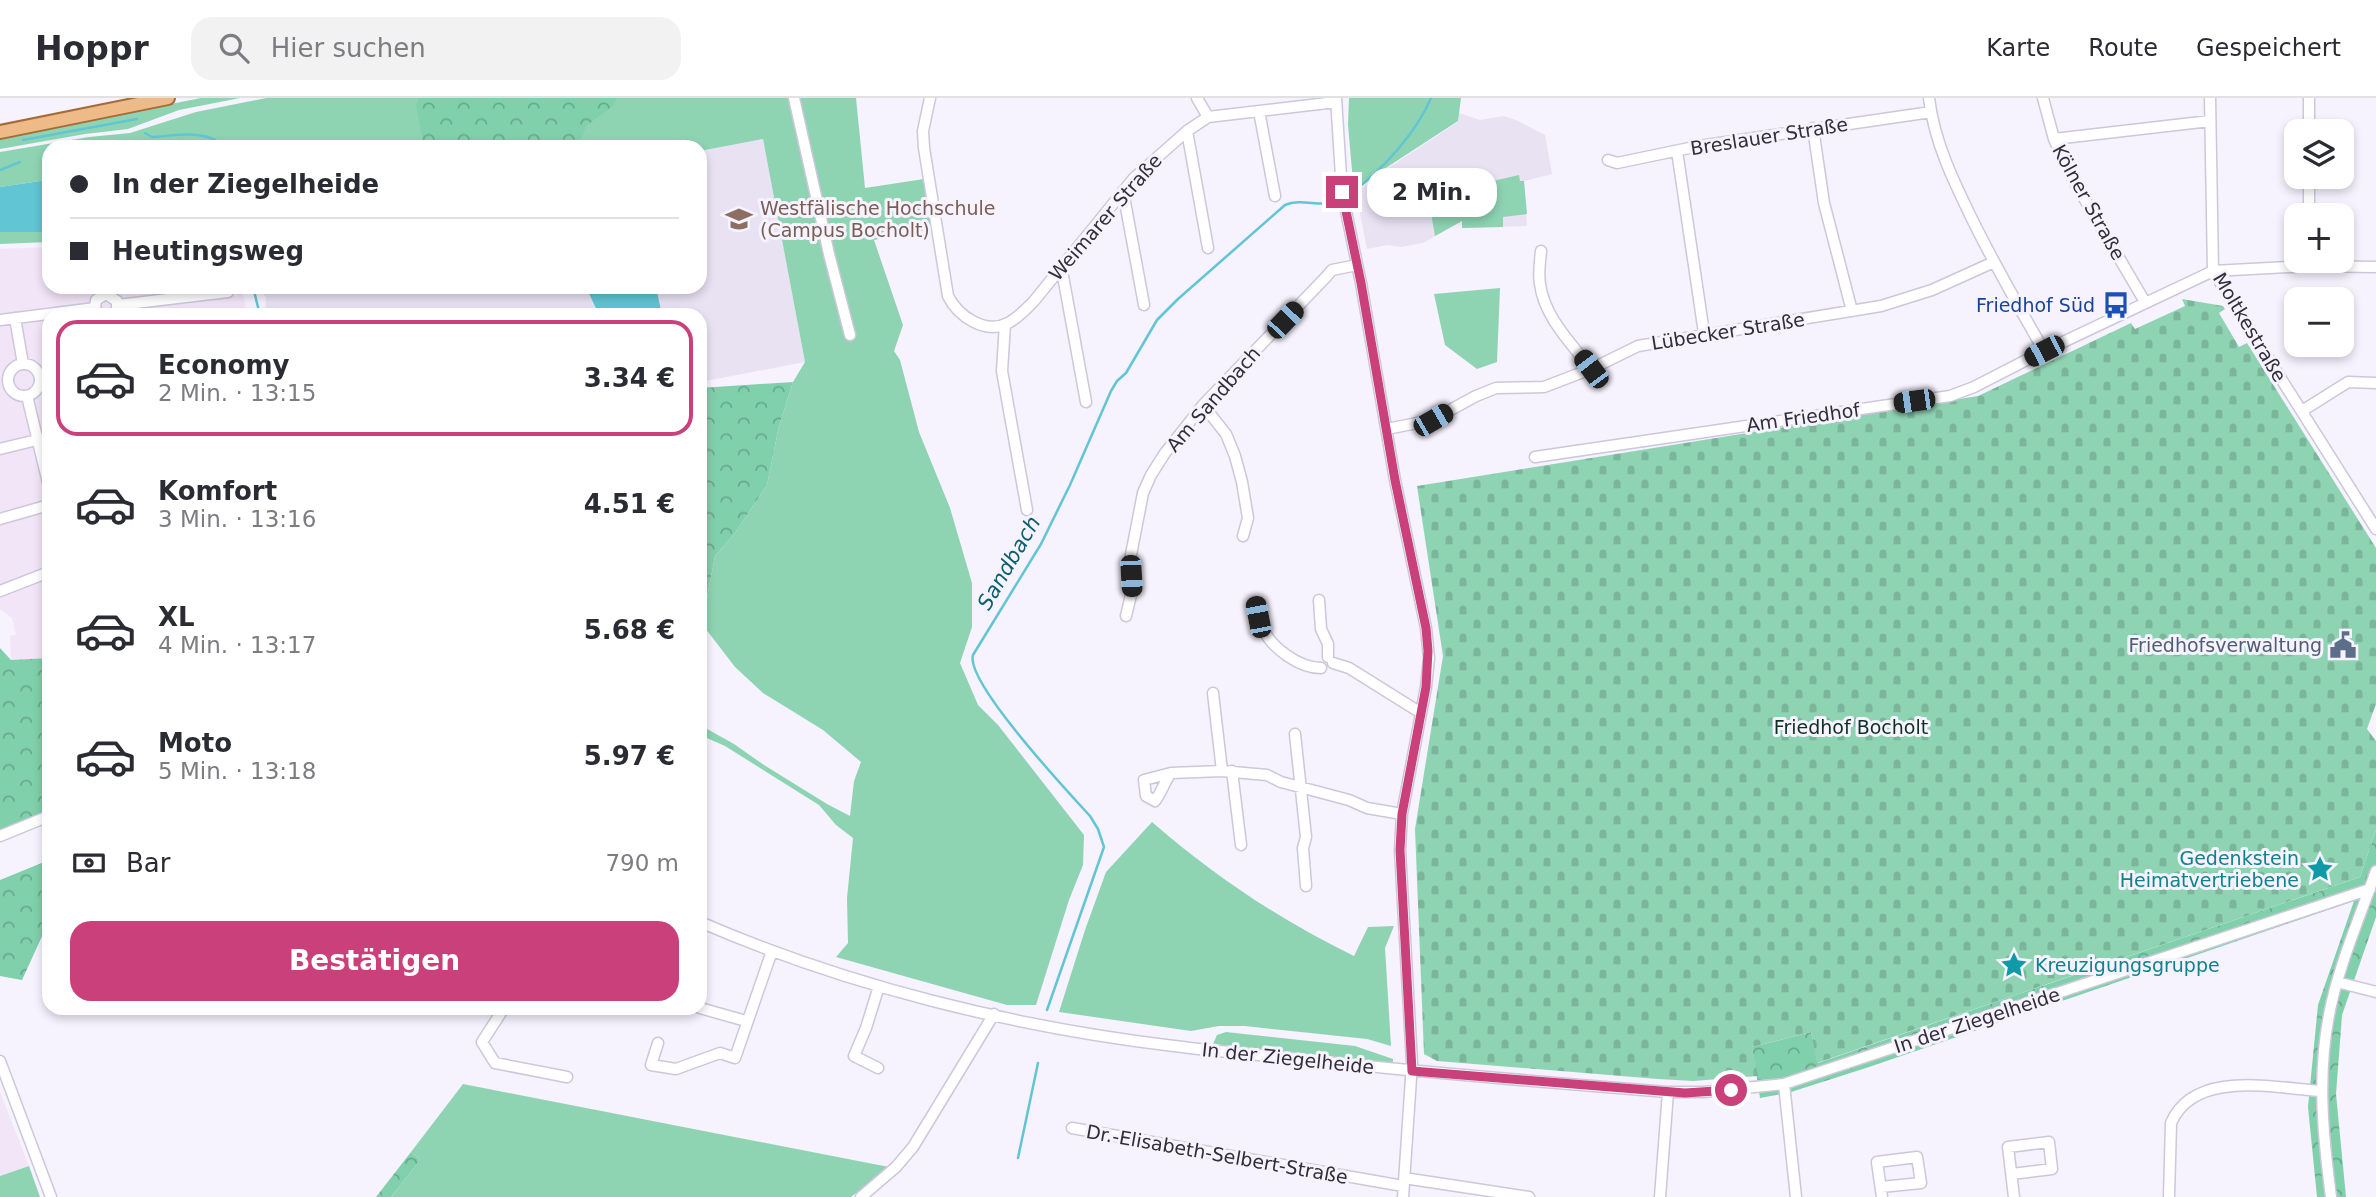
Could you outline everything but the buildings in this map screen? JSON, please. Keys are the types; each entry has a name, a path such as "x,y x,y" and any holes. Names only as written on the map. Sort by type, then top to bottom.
{"main road":[{"path":"0,132 168,98"}],"street":[{"path":"794,98 850,335"},
{"path":"930,98 922,131 948,296 962,316 983,325 1005,324 1002,371 1027,510"},
{"path":"1197,98 1208,117"},
{"path":"1929,98 1948,170 1994,262 2044,351"},
{"name":"Kölner Straße","path":"2043,98 2054,139 2071,176 2145,302"},
{"name":"Moltkestraße","path":"2210,98 2213,271 2376,529"},
{"path":"2309,98 2309,119"},
{"path":"1336,100 1342,192 1426,628 1429,658 1402,814 1400,850 1412,1071 1404,1187"},
{"name":"Weimarer Straße","path":"1005,324 1019,316 1034,301 1123,191 1187,131 1208,117 1336,100"},
{"path":"1259,111 1275,197"},
{"name":"Breslauer Straße","path":"1608,160 1617,163 1699,146 1931,112"},
{"path":"2054,139 2210,121"},
{"path":"1812,128 1824,203 1852,311"},
{"path":"1187,131 1208,248"},
{"path":"1677,151 1704,333"},
{"path":"1123,191 1144,305"},
{"path":"1541,251 1541,294 1562,331 1591,369"},
{"name":"Lübecker Straße","path":"1387,429 1433,420 1496,388 1544,387 1591,369 1638,346 1910,299 1994,262"},
{"name":"Am Sandbach","path":"1126,616 1132,591 1130,560 1143,493 1165,453 1203,405 1332,270 1357,265"},
{"path":"2213,271 2284,266"},
{"path":"2354,266 2376,267"},
{"path":"1059,269 1063,276 1086,402"},
{"name":"Am Friedhof","path":"1535,457 1950,396 1974,387 2213,271"},
{"path":"97,308 98,297 106,294 114,298 115,308"},
{"path":"128,308 215,294"},
{"path":"0,320 42,316"},
{"path":"15,318 23,364"},
{"path":"42,373 34,367 23,364 10,372 4,383 17,395 27,396 38,389 42,380"},
{"path":"2302,411 2348,382 2376,383"},
{"path":"27,396 42,460"},
{"path":"1203,405 1226,434 1235,456 1248,517 1243,537"},
{"path":"0,449 42,439"},
{"path":"0,519 42,507"},
{"path":"0,591 42,575"},
{"path":"1319,600 1321,629 1328,644 1330,660"},
{"path":"1255,602 1264,631 1273,643 1296,660 1310,668 1321,668 1322,659 1349,668 1421,713"},
{"path":"1213,693 1241,845"},
{"path":"1295,734 1302,787 1306,886"},
{"path":"1171,773 1227,771 1267,775 1280,782 1349,800 1367,808 1402,814"},
{"path":"0,836 42,819"},
{"path":"2331,1197 2321,1091 2326,1033 2337,982 2376,871"},
{"name":"In der Ziegelheide","path":"707,925 772,951 880,986 973,1010 1047,1025 1172,1046 1412,1071 1704,1093 1784,1084 2370,889"},
{"path":"658,1044 651,1065 676,1069 720,1053 735,1058 772,951"},
{"path":"2337,982 2376,992"},
{"path":"878,1068 854,1056 880,986"},
{"path":"707,1010 746,1021"},
{"path":"861,1197 897,1167 913,1147 994,1014"},
{"path":"499,1015 482,1042 495,1063 567,1077"},
{"path":"0,1060 51,1197"},
{"path":"1784,1084 1796,1197"},
{"path":"2169,1197 2171,1123 2188,1100 2212,1088 2228,1086 2321,1091"},
{"path":"1660,1197 1668,1092"},
{"name":"Dr.-Elisabeth-Selbert-Straße","path":"1072,1128 1404,1187 1529,1197"},
{"path":"2012,1174 2052,1169 2049,1142 2008,1147 2014,1197"},
{"path":"1917,1157 1921,1182 1881,1192 1877,1161 1917,1157"}],"shaded area":[{"path":"1459,113 1480,120 1504,116 1545,135 1552,174 1524,181 1527,226 1462,228 1462,221 1423,243 1367,249 1356,193 1376,176 1458,122"},
{"name":"Westfälische Hochschule (Campus Bocholt)","path":"763,139 805,362 707,381 707,308 265,308 264,294 707,294 707,150"},
{"path":"42,247 42,294 243,294 246,308 42,308 42,658 11,660 10,636 16,635 12,618 0,609 0,249"},
{"path":"0,1092 29,1166 0,1176"}],"green space":[{"path":"201,98 240,98 179,110 128,129 42,140 0,149 0,138"},
{"path":"266,98 856,98 865,188 924,179 933,229 874,240 903,325 894,351 900,360 919,432 950,508 972,583 972,627 960,663 978,705 998,725 1084,835 1083,865 1069,900 1036,1005 1007,1005 836,957 848,943 847,898 853,838 836,825 819,805 725,746 707,738 707,729 850,816 854,781 861,762 823,730 763,693 735,667 707,631 707,598 715,556 735,533 767,485 779,426 793,382 805,362 763,139 707,150 707,140 71,140 130,133 196,112"},
{"path":"419,98 617,99 613,106 586,126 582,138 577,140 423,140 416,105"},
{"path":"1349,98 1461,98 1458,121 1375,175 1354,193 1348,125"},
{"path":"42,145 42,181 0,187 0,152"},
{"path":"1519,175 1520,181 1524,181 1527,214 1503,217 1503,227 1462,228 1462,221 1435,236 1428,196"},
{"path":"0,232 42,232 42,242 0,244"},
{"path":"1500,288 1497,362 1477,369 1445,345 1434,294"},
{"name":"Friedhof Bocholt","path":"2182,299 2223,306 2225,309 2219,313 2239,347 2247,343 2376,548 2376,704 2367,729 2376,741 2376,830 2360,877 1817,1063 1811,1032 1752,1047 1758,1076 1693,1081 1658,1079 1437,1061 1424,1054 1415,829 1443,656 1417,486 1978,396 2131,323 2135,329 2185,306"},
{"path":"793,382 779,426 767,485 735,533 715,556 707,598 707,388"},
{"path":"0,648 11,660 42,658 42,813 0,832"},
{"path":"1152,822 1199,861 1248,896 1354,956 1368,927 1394,926 1385,948 1391,1046 1367,1039 1245,1026 1219,1026 1191,1031 1059,1012 1106,872"},
{"path":"2376,830 2376,917 2342,1015 2336,1094 2346,1197 2317,1197 2308,1107 2318,1005 2354,901 1869,1067 1791,1092 1760,1098 1752,1047 1811,1032 1818,1063 2360,877"},
{"path":"42,863 42,936 22,980 0,976 0,880"},
{"path":"1226,1032 1355,1046 1393,1059 1393,1063 1213,1044 1217,1035"},
{"path":"463,1084 889,1167 851,1197 391,1197 420,1160 411,1152"},
{"path":"411,1152 420,1160 391,1197 376,1197"},
{"path":"29,1166 40,1197 0,1197 0,1176"}],"water":[{"path":"42,181 42,232 0,232 0,187"},
{"path":"589,294 658,294 660,308 596,308"}],"waterway":[{"name":"Sandbach","path":"1354,191 1377,172 1398,149 1417,124 1431,98"},
{"path":"23,140 137,119"},
{"path":"145,133 152,137 200,135 215,140"},
{"path":"0,170 20,162"},
{"name":"Sandbach","path":"1047,1010 1104,847 1090,816 1020,737 985,688 975,669 973,655 1041,544 1111,391 1126,373 1157,320 1285,205 1297,202 1335,202"},
{"path":"255,294 258,308"},
{"name":"Sandbach","path":"1018,1158 1038,1063"}],"place":[{"name":"Westfälische Hochschule (Campus Bocholt)","path":"739,219"},
{"name":"Friedhof Süd","path":"2116,305"},
{"name":"Friedhofsverwaltung","path":"2343,645"},
{"name":"Gedenkstein Heimatvertriebene","path":"2320,869"},
{"name":"Kreuzigungsgruppe","path":"2014,965"}],"route":[{"path":"1342,192 1361,283 1395,480 1426,628 1429,658 1402,814 1400,850 1412,1071 1685,1093 1731,1090"}]}
